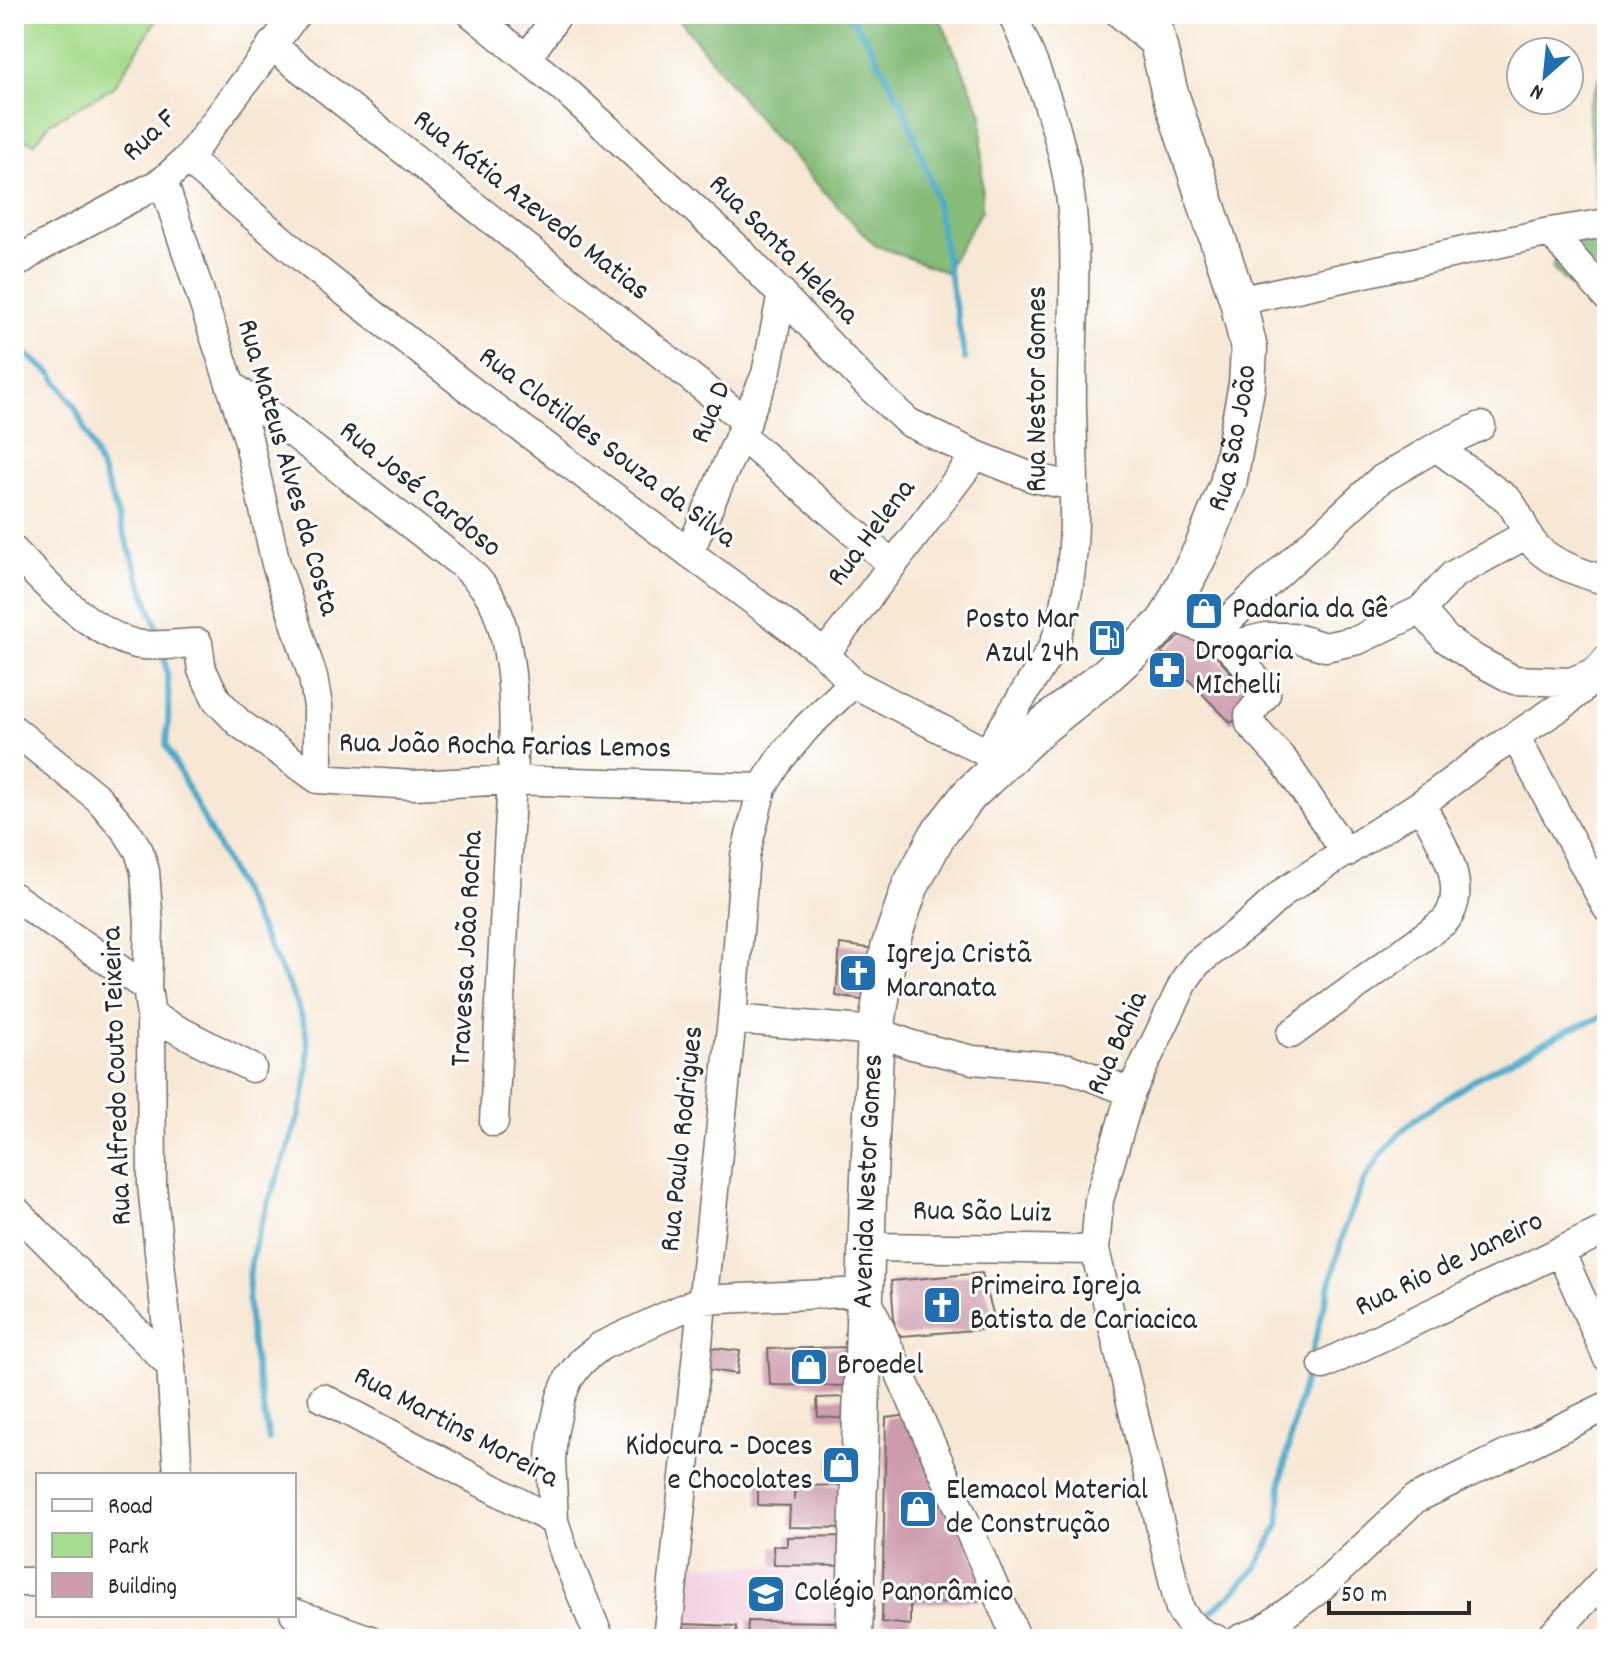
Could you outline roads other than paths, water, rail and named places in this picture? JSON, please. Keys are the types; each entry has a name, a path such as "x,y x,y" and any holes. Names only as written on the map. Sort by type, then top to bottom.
{"main road":[{"name":"Rua São João","path":"996,756 1108,674 1162,625 1203,547 1228,484 1249,371 1249,349 1238,301 1169,90 1155,31"},
{"name":"Avenida Nestor Gomes","path":"854,1639 864,1292 876,1031 889,948 910,887 937,836 996,756"}],"street":[{"name":"Rua F","path":"14,265 37,249 163,181 187,159 296,14"},
{"name":"Rua Santa Helena","path":"472,14 527,58 734,245 866,383 908,422 976,455 1034,478 1074,486"},
{"path":"527,58 558,14"},
{"name":"Rua Nestor Gomes","path":"996,756 1059,630 1070,587 1074,486 1074,238 1066,177 1047,96 1012,14"},
{"name":"Rua São João","path":"1120,14 1155,31"},
{"name":"Rua Kátia Azevedo Matias","path":"271,45 744,429 892,564"},
{"name":"Rua Clotildes Souza da Silva","path":"187,159 312,266 469,389 825,654 853,683 996,756"},
{"name":"Rua Mateus Alves da Costa","path":"163,181 248,438 276,564 313,677 318,706 318,779"},
{"path":"1238,301 1550,232 1607,223"},
{"path":"1550,232 1607,297"},
{"name":"Rua D","path":"689,553 744,429 771,354 782,293"},
{"name":"Rua José Cardoso","path":"230,384 481,582 493,599 508,656 512,693 511,780"},
{"path":"1220,640 1380,480 1436,447 1481,426"},
{"path":"1436,447 1507,499 1516,508 1535,546 1546,555 1607,581"},
{"name":"Rua Helena","path":"825,654 976,455"},
{"path":"1220,640 1293,637 1325,647 1358,640 1421,610 1453,575 1527,534"},
{"name":"Rua João Rocha Farias Lemos","path":"14,551 50,588 101,627 135,643 198,643 202,670 217,700 239,723 318,779 414,785 511,780 762,788"},
{"path":"1421,610 1446,639 1514,680 1571,682 1604,672"},
{"path":"1169,615 1220,640 1266,694 1249,715 1250,724 1284,761 1346,853"},
{"name":"Rua Bahia","path":"1216,1639 1187,1622 1180,1609 1095,1250 1099,1200 1131,1092 1186,978 1197,963 1285,891 1421,804 1563,705 1604,672"},
{"name":"Rua Paulo Rodrigues","path":"667,1639 732,1019 745,856 762,788 780,759 807,727 853,683"},
{"name":"Rua Alfredo Couto Teixeira","path":"14,730 98,798 139,851 145,871 149,924 147,988 151,1016 152,1185 171,1366 178,1473"},
{"path":"1515,736 1607,908"},
{"name":"Travessa João Rocha","path":"494,1122 511,780"},
{"path":"1291,1034 1445,921 1451,913 1455,902 1453,871 1421,804"},
{"path":"14,897 147,988"},
{"path":"151,1016 252,1068"},
{"path":"732,1019 876,1031 912,1045 973,1060 1068,1068 1131,1092"},
{"path":"14,1209 171,1366"},
{"name":"Rua Rio de Janeiro","path":"1323,1365 1607,1229"},
{"name":"Rua São Luiz","path":"868,1247 1095,1250"},
{"path":"1560,1251 1607,1357"},
{"path":"600,1639 554,1521 552,1447 561,1397 569,1378 582,1361 601,1346 701,1300 864,1292 1017,1639"},
{"name":"Rua Martins Moreira","path":"323,1398 554,1521"},
{"path":"1240,1639 1263,1630 1318,1590 1415,1499 1607,1406"},
{"path":"1549,1639 1607,1577"},
{"path":"14,1582 36,1582"},
{"path":"296,1614 334,1634 368,1639"}],"waterway":[{"path":"848,14 869,43 904,108 934,191 965,359"},
{"path":"14,345 52,374 75,407 103,473 160,637"},
{"path":"163,651 169,698 166,745 290,988 305,1028 308,1057 305,1086 288,1149 256,1241 248,1291 257,1377 269,1440"},
{"path":"1203,1618 1232,1594 1256,1568 1279,1524 1281,1480 1345,1227 1364,1181 1381,1155 1419,1116 1482,1075 1568,1030 1607,1015"}],"place":[{"name":"Padaria da Gê","path":"1204,611"},
{"name":"Posto Mar Azul 24h","path":"1107,638"},
{"name":"Drogaria MIchelli","path":"1167,670"},
{"name":"Igreja Cristã Maranata","path":"858,973"},
{"name":"Primeira Igreja Batista de Cariacica","path":"942,1305"},
{"name":"Broedel","path":"809,1367"},
{"name":"Kidocura - Doces e Chocolates","path":"841,1465"},
{"name":"Elemacol Material de Construção","path":"918,1509"},
{"name":"Colégio Panorâmico","path":"766,1594"}]}
